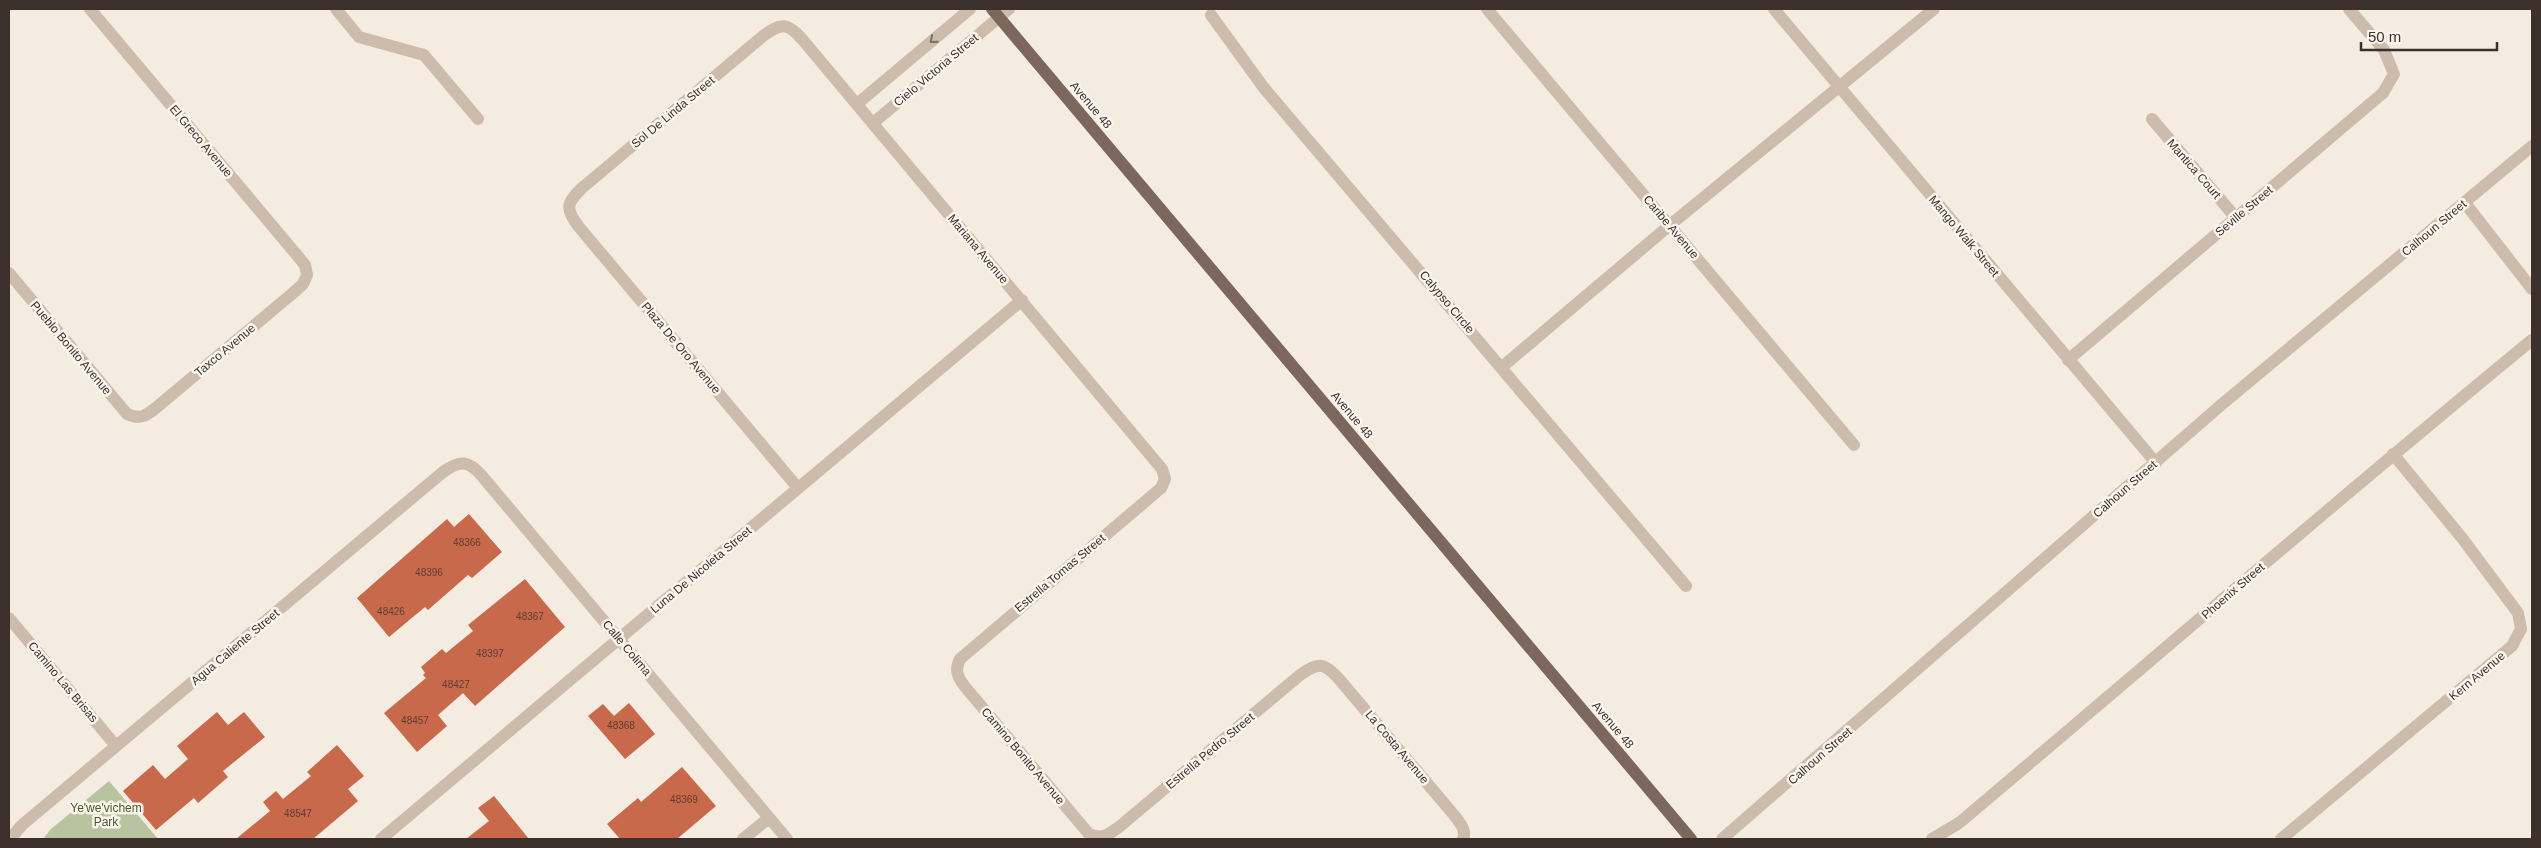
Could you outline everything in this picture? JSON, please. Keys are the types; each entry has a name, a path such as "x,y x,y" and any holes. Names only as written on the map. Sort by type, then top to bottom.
{"main road":[{"name":"Avenue 48","path":"1000,12 1691,839"}],"street":[{"name":"El Greco Avenue","path":"90,9 305,265 307,275"},
{"path":"336,9 359,37 424,54 478,119"},
{"name":"Cielo Victoria Street","path":"857,104 970,9"},
{"name":"Caribe Avenue","path":"1487,9 1854,445"},
{"name":"Mango Walk Street","path":"1774,9 2156,463"},
{"path":"1502,367 1670,225 1934,9"},
{"name":"Seville Street","path":"2068,360 2383,93 2394,74 2384,50 2349,9"},
{"name":"Cielo Victoria Street","path":"873,123 1000,12"},
{"name":"Calypso Circle","path":"1211,16 1264,88 1686,586"},
{"name":"Mariana Avenue","path":"784,25 793,29 1022,300 1154,458 1162,469 1165,479"},
{"name":"Sol De Linda Street","path":"568,206 572,197 612,162 763,36 774,28 784,25"},
{"name":"Mantica Court","path":"2152,120 2236,218"},
{"name":"Calhoun Street","path":"1722,839 2280,356 2532,146"},
{"path":"2465,203 2532,289"},
{"name":"Plaza De Oro Avenue","path":"568,206 571,216 579,227 798,488"},
{"name":"Pueblo Bonito Avenue","path":"9,273 127,414 137,418"},
{"name":"Taxco Avenue","path":"137,418 146,416 293,293 303,284 307,275"},
{"name":"Luna De Nicoleta Street","path":"381,839 1022,300"},
{"name":"Phoenix Street","path":"1932,839 1959,823 2393,454 2532,340"},
{"name":"Kern Avenue","path":"2281,839 2512,646 2521,629 2518,613 2462,538 2393,454"},
{"name":"Calle Colima","path":"464,461 473,466 482,476 787,839"},
{"name":"Agua Caliente Street","path":"10,839 22,826 116,746 443,472 454,464 464,461"},
{"name":"Estrella Tomas Street","path":"956,668 960,659 970,649 1161,488 1165,479"},
{"name":"Camino Las Brisas","path":"9,618 116,746"},
{"name":"La Costa Avenue","path":"1321,664 1330,669 1339,679 1462,825 1464,837"},
{"name":"Estrella Pedro Street","path":"1099,838 1108,835 1119,827 1300,675 1312,667 1321,664"},
{"name":"Camino Bonito Avenue","path":"956,668 958,678 1089,834 1099,838"},
{"path":"743,839 769,818"}],"green space":[{"name":"Ye'we'vichem Park","path":"109,781 158,839 43,839 51,829"}],"building":[{"path":"469,514 502,552 472,578 468,575 428,610 425,607 389,637 357,598 447,519 454,527"},
{"path":"525,579 565,627 475,706 463,693 438,715 447,726 417,752 384,713 426,678 421,667 442,649 446,653 473,631 468,625"},
{"path":"629,703 655,734 625,759 588,716 603,704 614,716"},
{"path":"217,712 228,725 244,712 265,737 223,771 228,777 198,803 194,798 156,830 123,791 153,765 165,779 188,759 177,746"},
{"path":"337,745 364,776 348,789 358,801 313,839 236,839 270,811 263,802 276,791 283,799 311,776 307,772"},
{"path":"682,767 716,806 677,839 620,839 607,824 638,798 641,802"},
{"path":"494,796 529,839 466,839 489,821 478,808"}]}
